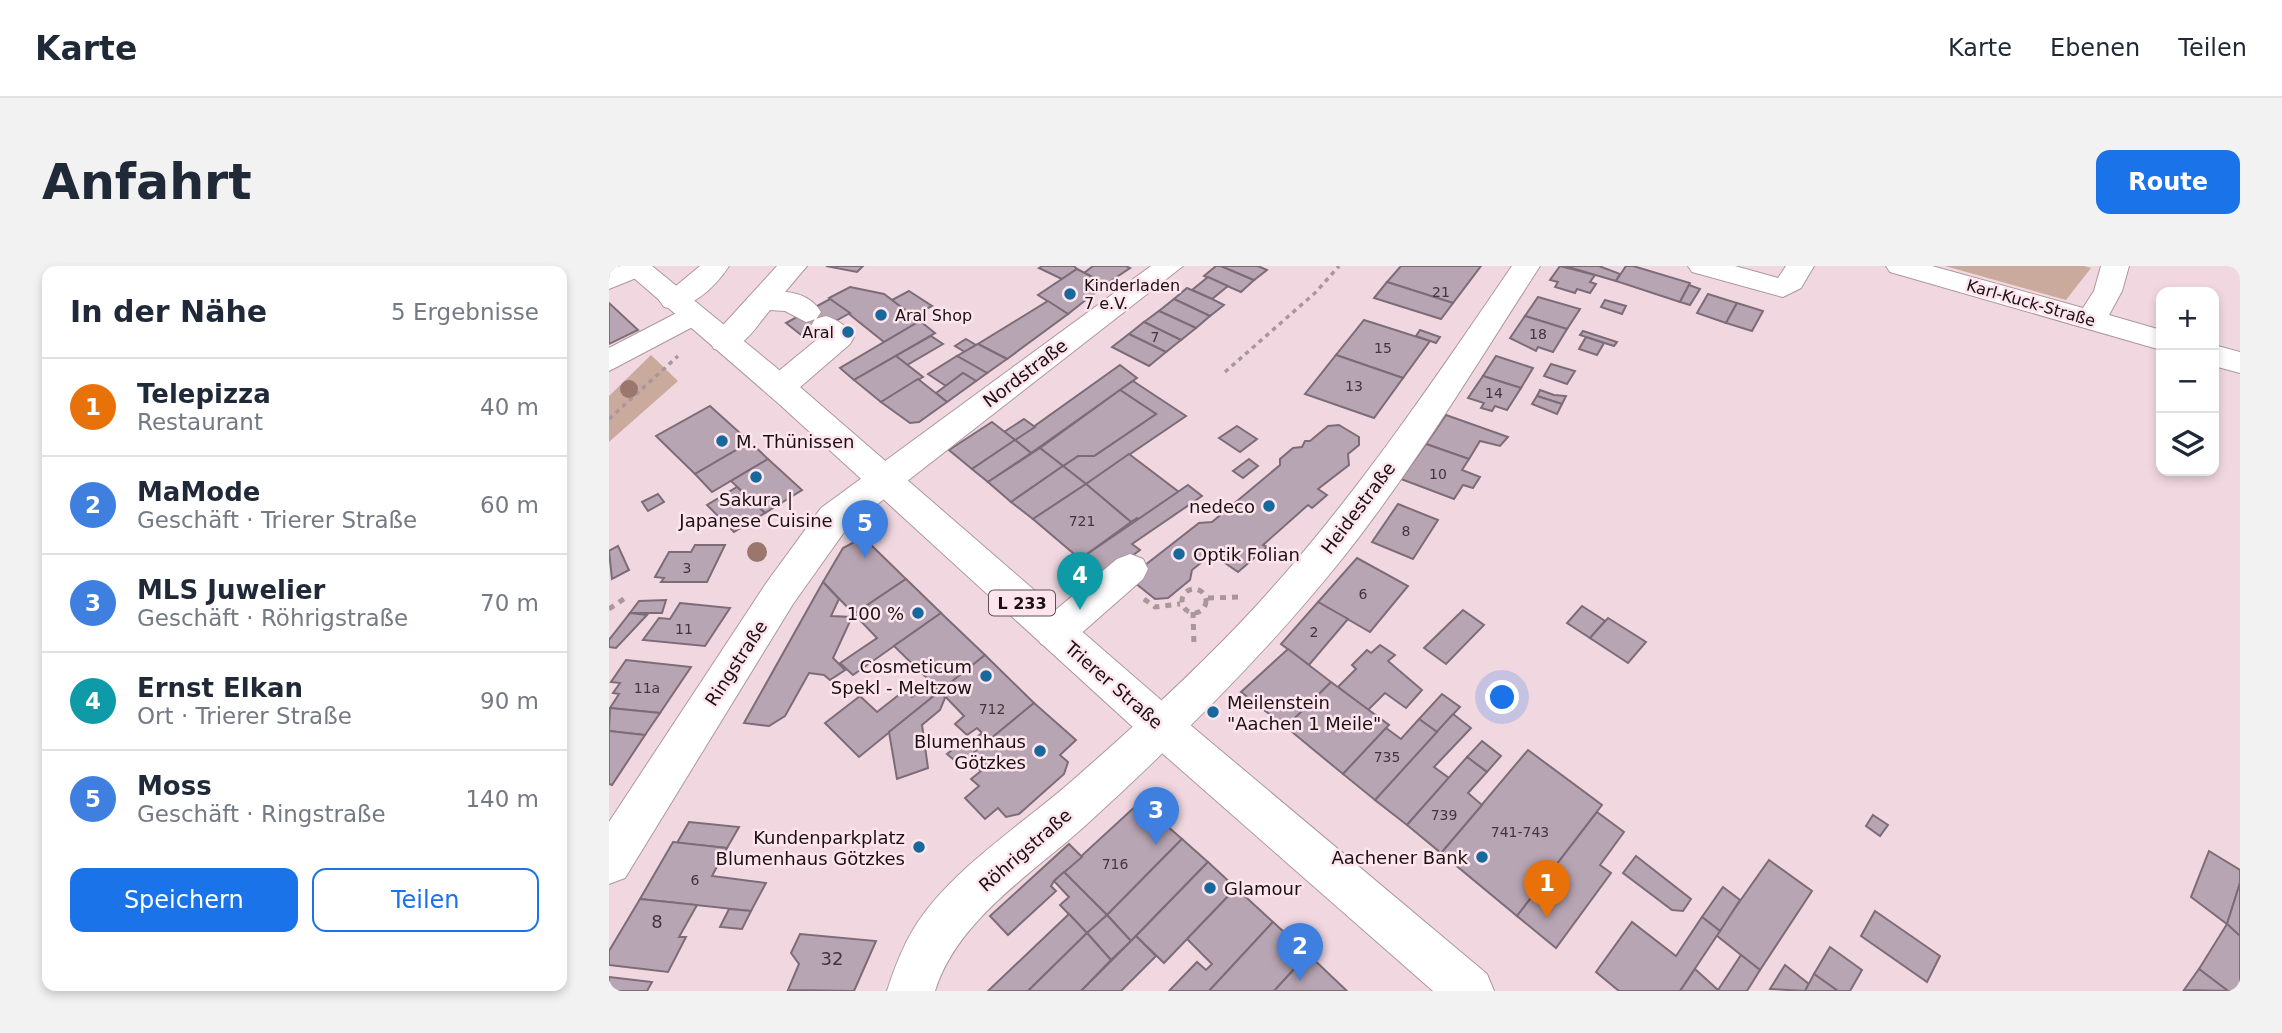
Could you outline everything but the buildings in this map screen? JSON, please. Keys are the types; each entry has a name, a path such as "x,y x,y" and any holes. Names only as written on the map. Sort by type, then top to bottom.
{"street":[{"path":"699,321 703,280 715,266"},
{"path":"762,300 793,266"},
{"name":"Heidestraße","path":"1161,726 1290,594 1365,503 1526,266"},
{"path":"1714,268 1783,288 1791,282 1800,266"},
{"name":"Karl-Kuck-Straße","path":"1901,266 2156,339"},
{"path":"2091,320 2108,291 2115,266"},
{"path":"609,280 635,267"},
{"name":"Trierer Straße","path":"635,267 780,387 1161,726 1470,991"},
{"name":"Nordstraße","path":"883,480 1158,268"},
{"path":"609,360 699,321 762,300 792,302 839,337 780,387"},
{"path":"2219,357 2240,363"},
{"name":"Ringstraße","path":"609,862 780,593 829,524 883,480"},
{"path":"1055,633 1134,582"},
{"name":"Röhrigstraße","path":"911,991 915,972 935,937 969,899 1161,726"}],"path":[{"path":"1225,372 1316,292 1339,266"},
{"path":"609,419 699,321"},
{"path":"1134,582 1155,607 1180,604"},
{"path":"1193,590 1205,592 1208,598 1202,608 1193,612 1185,610 1180,604 1182,597 1193,590"},
{"path":"609,609 628,596"}],"shaded area":[{"path":"1945,266 2084,266 2091,268 2066,300"},
{"path":"651,355 678,381 609,442 609,396"}],"place":[{"name":"Kinderladen 7 e.V.","path":"1070,294"},
{"name":"Aral Shop","path":"881,315"},
{"name":"Aral","path":"848,332"},
{"name":"M. Thünissen","path":"722,441"},
{"name":"Sakura | Japanese Cuisine","path":"756,477"},
{"name":"nedeco","path":"1269,506"},
{"name":"Optik Folian","path":"1179,554"},
{"name":"Moss","path":"865,558"},
{"name":"Ernst Elkan","path":"1080,610"},
{"name":"100 %","path":"918,613"},
{"name":"Cosmeticum Spekl - Meltzow","path":"986,676"},
{"name":"Meilenstein \"Aachen 1 Meile\"","path":"1213,712"},
{"name":"Blumenhaus Götzkes","path":"1040,751"},
{"name":"MLS Juwelier","path":"1156,845"},
{"name":"Kundenparkplatz Blumenhaus Götzkes","path":"919,847"},
{"name":"Aachener Bank","path":"1482,857"},
{"name":"Glamour","path":"1210,888"},
{"name":"Telepizza","path":"1547,918"},
{"name":"MaMode","path":"1300,981"}]}
